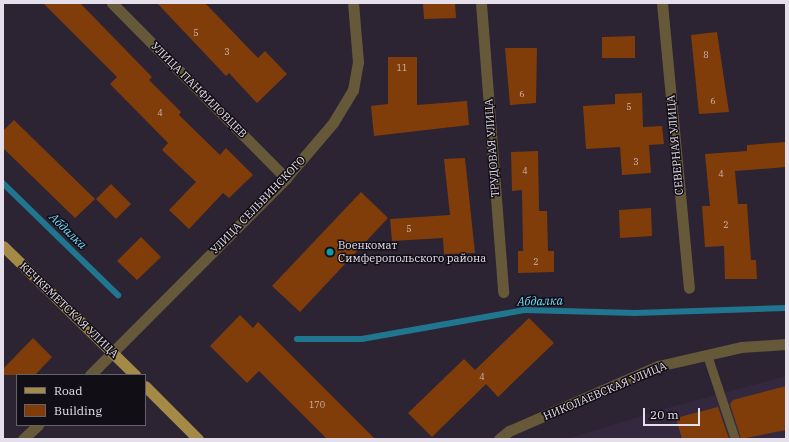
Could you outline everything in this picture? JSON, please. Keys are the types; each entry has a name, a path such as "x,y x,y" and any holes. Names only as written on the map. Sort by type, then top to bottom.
{"main road":[{"name":"КЕЧКЕМЕТСКАЯ УЛИЦА","path":"3,246 133,374"},
{"path":"146,387 198,439"}],"street":[{"name":"УЛИЦА ПАНФИЛОВЦЕВ","path":"112,3 286,178"},
{"name":"УЛИЦА СЕЛЬВИНСКОГО","path":"91,374 113,354 286,178 333,123 353,90 358,62 353,3"},
{"name":"ТРУДОВАЯ УЛИЦА","path":"481,3 503,292"},
{"name":"СЕВЕРНАЯ УЛИЦА","path":"662,3 689,288"},
{"name":"НИКОЛАЕВСКАЯ УЛИЦА","path":"499,439 509,431 658,366 741,347 786,344"},
{"path":"23,439 37,426"}],"lane":[{"path":"707,355 735,439"}],"shaded area":[{"path":"786,376 786,439 567,439 671,407"}],"building":[{"path":"43,3 80,3 152,77 149,80 181,112 179,115 220,155 226,148 253,175 229,198 223,193 189,229 169,210 196,182 162,150 168,143 110,84 117,77"},
{"path":"157,3 205,3 258,58 265,51 287,74 257,103 229,73 226,76"},
{"path":"423,3 455,3 456,18 424,19"},
{"path":"717,32 729,112 699,114 691,35"},
{"path":"635,36 635,58 602,58 602,37"},
{"path":"505,48 537,48 536,103 510,105"},
{"path":"388,57 417,57 417,105 467,101 469,125 374,136 371,106 388,104"},
{"path":"642,93 643,127 662,126 664,144 649,145 651,173 622,175 620,147 586,149 583,106 615,104 615,94"},
{"path":"14,120 95,199 75,218 3,148 3,131"},
{"path":"786,142 786,167 735,171 738,204 747,204 751,260 756,260 757,279 725,279 724,246 705,247 702,206 710,206 705,154 747,151 747,145"},
{"path":"538,151 539,211 547,211 548,251 554,251 554,272 518,273 518,251 523,251 522,190 512,191 511,152"},
{"path":"465,158 475,253 444,254 443,238 392,241 390,219 450,215 444,159"},
{"path":"111,184 131,204 116,219 96,199"},
{"name":"Военкомат Симферопольского района","path":"361,192 388,218 300,312 272,286"},
{"path":"651,208 652,236 620,238 619,210"},
{"path":"141,237 161,257 137,280 117,261"},
{"path":"240,315 253,328 258,322 375,439 327,439 259,371 247,383 210,346"},
{"path":"529,318 554,343 498,397 486,384 432,437 408,413 464,359 475,370"},
{"path":"33,338 52,357 36,374 3,375 3,369"},
{"path":"786,386 786,430 741,439 730,404 733,400"},
{"path":"718,407 729,439 682,439 676,418"}],"waterway":[{"name":"Абдалка","path":"3,183 118,295"},
{"name":"Абдалка","path":"297,339 362,339 525,310 635,313 786,308"}],"place":[{"name":"Военкомат Симферопольского района","path":"330,252"}]}
